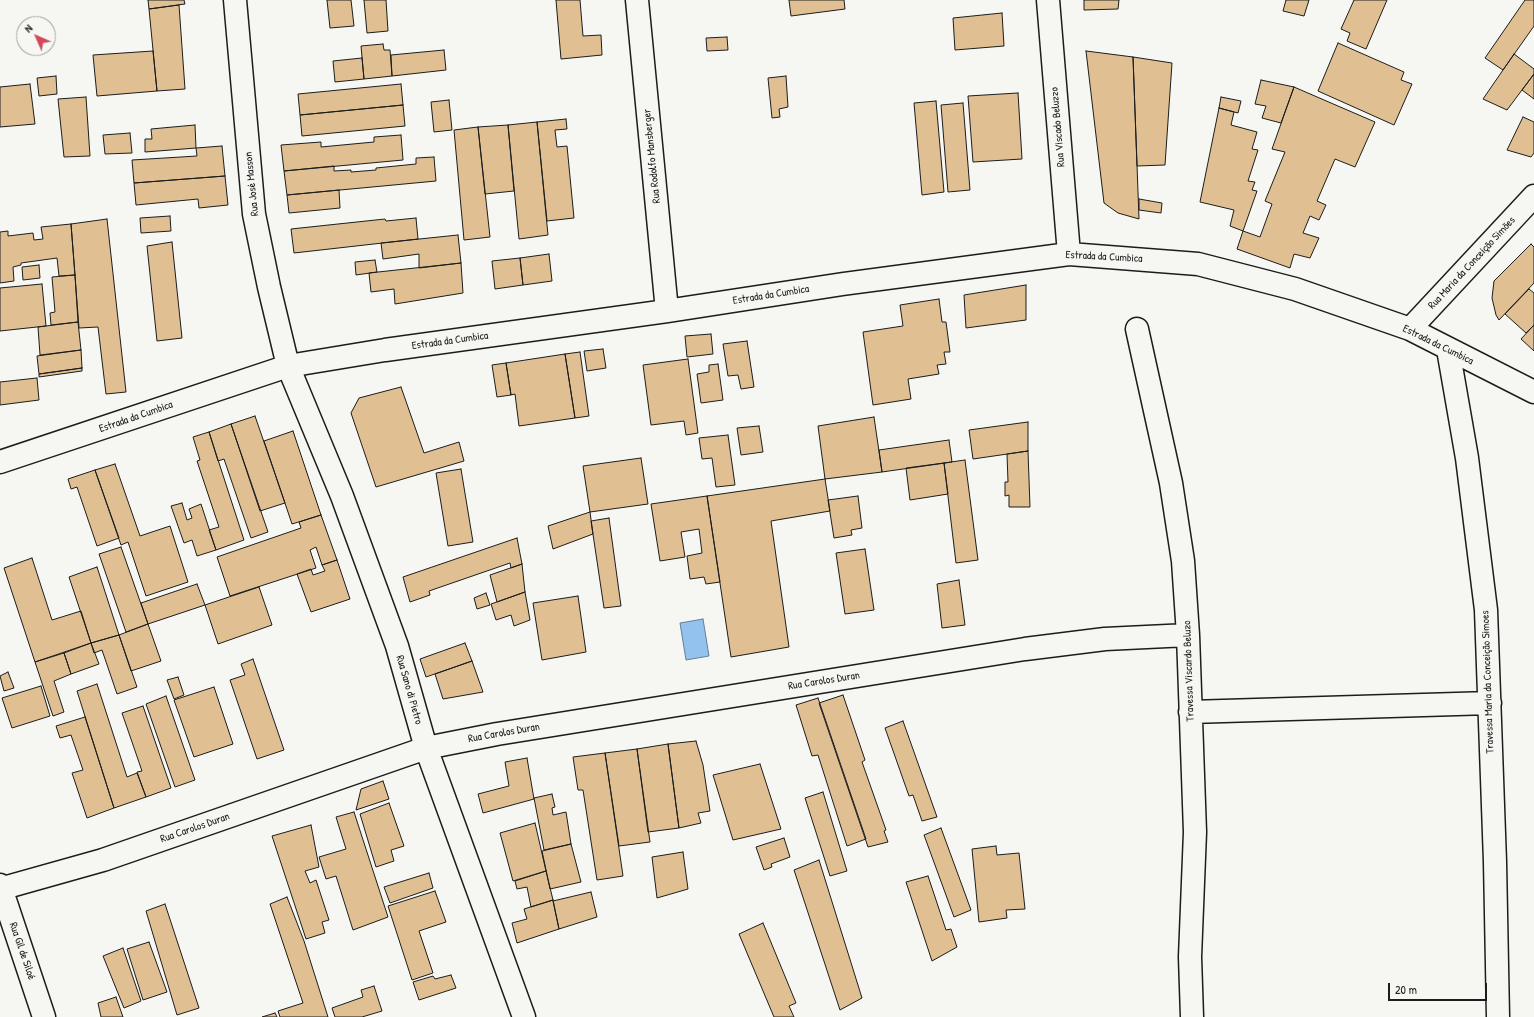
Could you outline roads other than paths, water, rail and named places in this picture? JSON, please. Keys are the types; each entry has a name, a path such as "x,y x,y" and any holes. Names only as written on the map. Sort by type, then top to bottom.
{"street":[{"name":"Rua José Masson","path":"235,0 254,214 268,287 288,366"},
{"name":"Rua Rodolfo Mansberger","path":"637,0 668,311"},
{"name":"Rua Viscado Beluzzo","path":"1048,0 1069,254"},
{"name":"Rua Maria da Conceição Simões","path":"1410,330 1534,196"},
{"name":"Estrada da Cumbica","path":"0,462 288,366 385,350 668,311 843,284 1069,254 1198,264 1295,289 1410,330 1534,392"},
{"name":"Travessa Viscardo Beluzo","path":"1138,329 1171,483 1183,561 1188,634 1195,832 1190,957 1192,1017"},
{"name":"Travessa Maria da Conceição Simoes","path":"1448,349 1467,458 1486,610 1490,704 1498,1017"},
{"name":"Rua Sano di Pietro","path":"288,366 342,496 397,646 426,748 524,1017"},
{"name":"Rua Carolos Duran","path":"0,888 103,860 426,748 505,732 1025,649 1105,639 1188,634"},
{"path":"1190,712 1490,704"},
{"name":"Rua Gil de Siloé","path":"0,888 44,1017"}],"water":[{"path":"703,619 709,656 686,660 680,623"}]}
